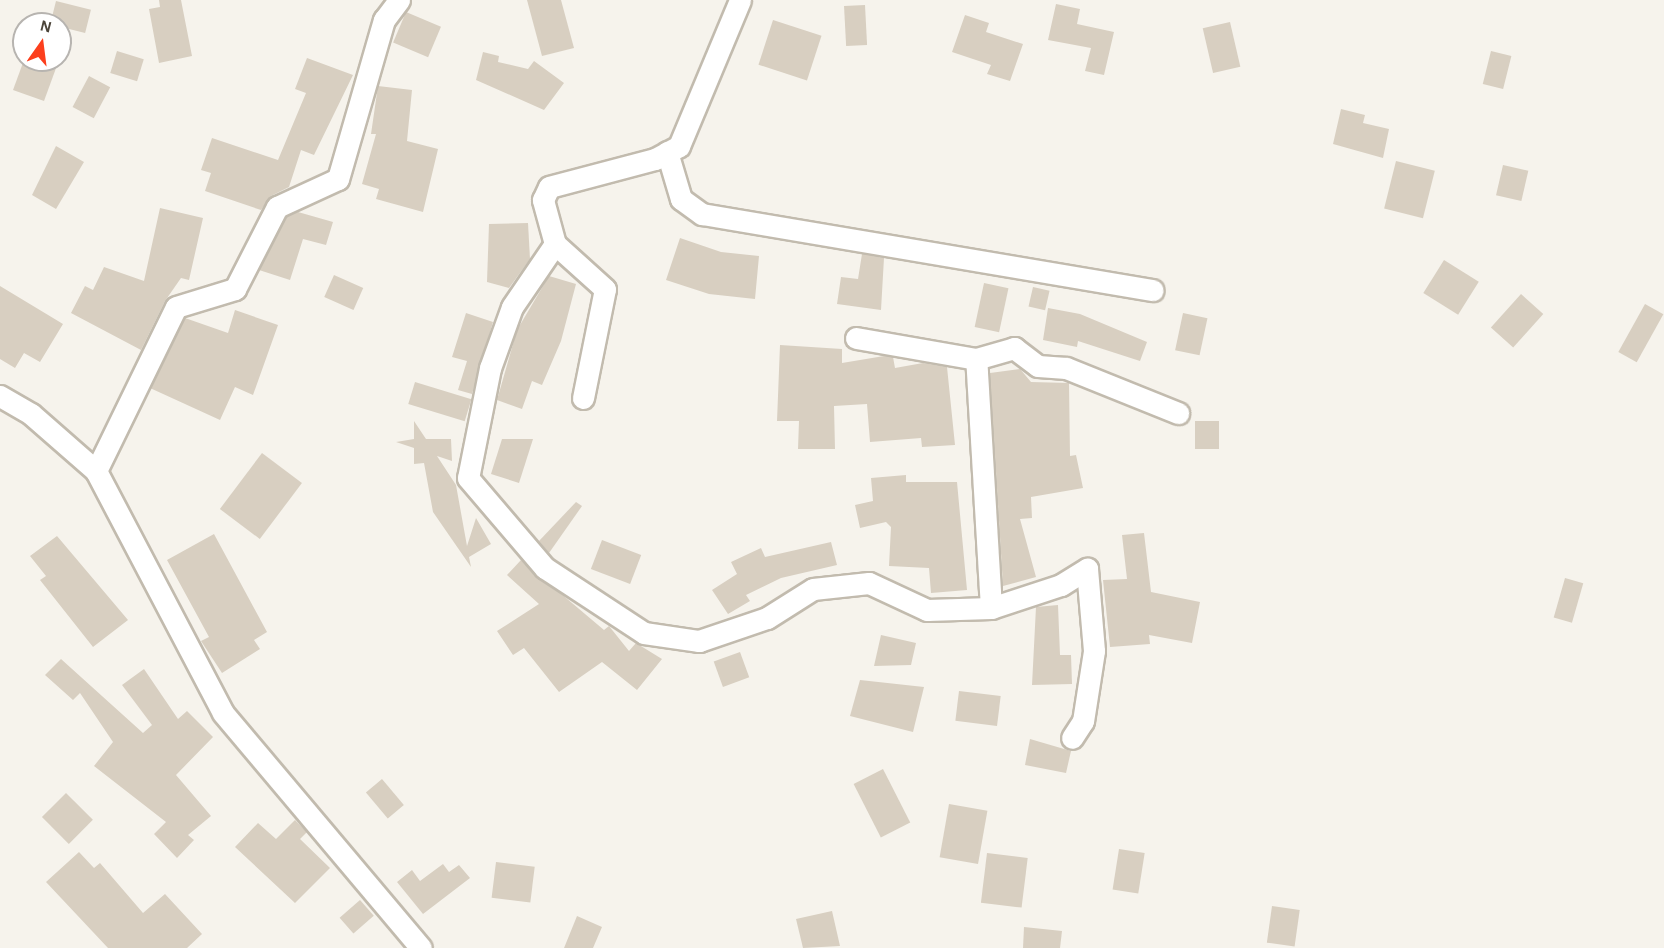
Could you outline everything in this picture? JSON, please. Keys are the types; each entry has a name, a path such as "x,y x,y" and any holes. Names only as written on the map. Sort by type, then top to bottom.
{"street":[{"path":"96,471 176,307 235,289 277,207 338,179 384,20 399,0"},
{"path":"583,398 605,289 555,244 541,210 549,187 668,152 679,146 740,0"},
{"path":"668,152 681,199 702,214 1153,290"},
{"path":"555,244 512,307 490,368 468,478 545,568 644,633 699,641 767,618 813,589 869,583 927,610 991,608 1061,585 1087,569 1094,651 1083,721 1072,738"},
{"path":"856,339 976,359 1014,348 1038,366 1066,368 1178,413"},
{"path":"976,359 991,608"},
{"path":"0,396 31,414 96,471 223,714 422,948"}],"building":[{"path":"159,0 181,0 192,56 159,63 149,9 160,7"},
{"path":"527,0 561,0 574,48 542,56"},
{"path":"56,1 91,10 85,33 72,30 72,12 53,12"},
{"path":"1056,4 1080,9 1077,24 1114,32 1104,75 1085,71 1091,48 1048,40"},
{"path":"865,5 867,45 846,46 844,6"},
{"path":"406,12 441,27 428,57 393,42"},
{"path":"965,15 989,23 986,32 1023,44 1010,81 987,74 991,65 952,52"},
{"path":"773,20 822,36 807,80 758,65"},
{"path":"1230,22 1240,67 1213,73 1203,28"},
{"path":"117,51 144,59 137,81 110,73"},
{"path":"1491,51 1511,56 1503,89 1483,84"},
{"path":"483,52 499,56 498,62 528,69 534,61 564,83 544,110 476,80"},
{"path":"307,58 353,75 314,155 301,150 289,187 271,196 261,210 205,191 211,173 201,170 212,138 278,160 306,93 295,89"},
{"path":"20,72 55,72 44,101 13,90"},
{"path":"89,76 110,87 94,118 73,107"},
{"path":"378,86 412,90 407,141 438,149 423,212 376,199 379,189 362,184 376,134 371,134"},
{"path":"1341,109 1365,115 1363,123 1389,129 1383,158 1333,144"},
{"path":"56,146 84,162 56,209 32,195"},
{"path":"1396,161 1435,171 1423,218 1384,209"},
{"path":"1503,165 1528,171 1521,201 1496,195"},
{"path":"160,208 203,218 189,280 181,278 165,301 141,350 71,313 85,286 93,290 104,267 144,281"},
{"path":"298,212 333,222 326,245 303,239 290,280 259,270 286,217"},
{"path":"528,223 530,259 509,288 487,282 489,224"},
{"path":"680,238 721,252 759,256 755,299 709,294 666,280"},
{"path":"862,254 884,258 881,310 837,304 841,277 858,279"},
{"path":"1444,260 1479,282 1458,315 1423,293"},
{"path":"334,275 363,288 353,310 324,297"},
{"path":"549,276 576,284 561,341 542,385 532,381 522,409 497,400 517,330"},
{"path":"984,283 1008,288 999,332 975,327"},
{"path":"0,286 63,324 40,362 24,353 15,368 0,359"},
{"path":"1033,287 1050,291 1045,310 1029,306"},
{"path":"1521,294 1543,314 1513,348 1491,327"},
{"path":"1645,304 1663,314 1637,362 1618,352"},
{"path":"1048,308 1080,314 1147,342 1140,361 1078,341 1077,347 1043,340"},
{"path":"235,310 278,325 253,395 235,387 220,420 150,388 185,318 228,333"},
{"path":"466,313 493,322 472,394 458,390 467,361 452,357"},
{"path":"1183,313 1207,318 1200,355 1175,350"},
{"path":"780,345 842,349 842,363 884,356 893,357 895,368 923,363 947,367 955,445 922,447 921,438 870,442 867,404 834,406 835,449 798,449 799,421 777,421"},
{"path":"1020,369 1031,382 1069,383 1070,456 1076,455 1083,488 1031,497 1032,518 1020,519 1036,577 1003,586 990,373"},
{"path":"415,382 471,399 465,421 408,404"},
{"path":"414,421 426,439 451,439 452,461 437,456 456,485 467,546 476,518 491,544 469,557 471,567 433,512 424,463 414,464 414,448 396,442 414,439"},
{"path":"1195,421 1219,421 1219,449 1195,449"},
{"path":"502,439 533,439 519,483 491,474"},
{"path":"262,453 302,483 260,539 220,509"},
{"path":"906,475 906,482 957,482 967,590 931,593 929,568 889,566 891,527 886,522 860,528 855,505 873,501 871,478"},
{"path":"576,502 582,506 549,553 539,541"},
{"path":"1144,533 1151,592 1200,602 1192,643 1149,635 1150,644 1110,647 1103,580 1127,579 1122,535"},
{"path":"214,534 267,632 254,640 260,649 222,673 201,641 209,637 167,560"},
{"path":"57,536 128,620 93,647 40,580 46,576 30,556"},
{"path":"602,540 641,555 630,584 591,569"},
{"path":"831,542 837,565 781,578 746,595 750,601 728,614 712,590 737,574 731,562 761,548 765,557"},
{"path":"521,560 604,630 609,626 629,651 636,643 662,659 637,690 602,662 559,692 524,648 513,655 497,631 539,604 507,575"},
{"path":"1565,578 1583,583 1572,623 1554,617"},
{"path":"1058,605 1060,655 1071,655 1072,684 1032,685 1036,607"},
{"path":"881,635 916,643 911,665 874,666"},
{"path":"740,652 749,677 723,687 714,662"},
{"path":"61,659 143,733 152,725 122,685 144,669 178,719 187,711 213,737 176,775 211,816 188,835 194,840 177,858 154,834 166,822 94,766 113,742 80,693 73,700 45,675"},
{"path":"860,680 924,687 913,732 850,716"},
{"path":"959,691 1001,696 997,726 955,721"},
{"path":"1030,739 1071,751 1066,773 1025,765"},
{"path":"883,769 910,822 881,837 854,784"},
{"path":"382,779 404,805 388,819 366,792"},
{"path":"66,793 93,820 69,844 42,817"},
{"path":"949,804 987,811 978,864 940,857"},
{"path":"295,820 307,832 300,839 330,868 295,903 235,847 258,823 276,839"},
{"path":"1119,849 1145,853 1138,894 1113,889"},
{"path":"79,852 94,868 100,863 143,913 165,894 202,934 187,948 108,948 46,882"},
{"path":"987,853 1028,858 1022,908 981,903"},
{"path":"496,862 535,867 530,902 492,898"},
{"path":"443,864 449,872 459,865 470,878 423,914 397,882 412,870 420,881"},
{"path":"360,900 374,916 353,934 340,918"},
{"path":"1272,906 1300,910 1295,947 1267,943"},
{"path":"832,911 840,946 803,948 796,919"},
{"path":"577,916 602,927 593,948 564,948"},
{"path":"1024,927 1062,931 1060,948 1023,948"}]}
